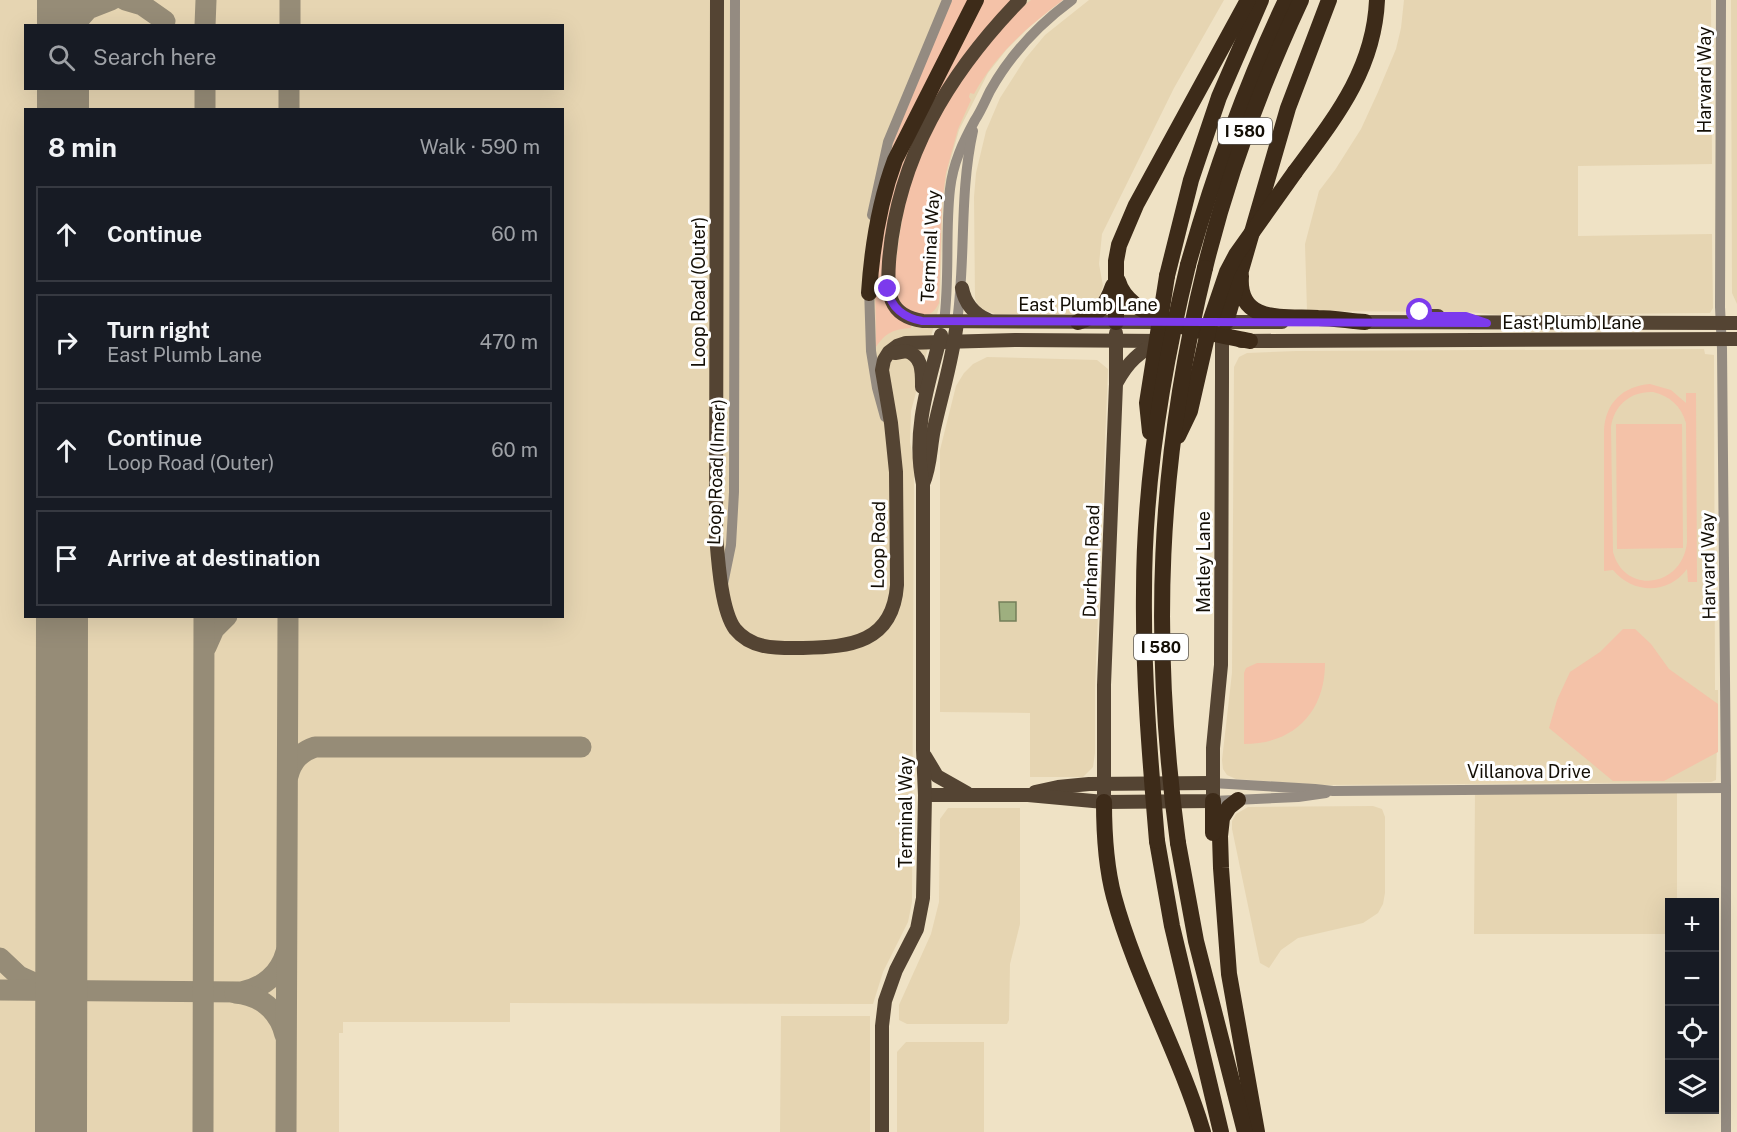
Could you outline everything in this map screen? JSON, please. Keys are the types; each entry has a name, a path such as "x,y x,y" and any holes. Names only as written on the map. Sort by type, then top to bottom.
{"highway":[{"path":"869,293 876,228 890,173 907,132 976,0"},
{"path":"1116,322 1119,245 1136,205 1248,0"},
{"path":"1153,454 1147,403 1167,276 1191,180 1219,97 1261,0"},
{"name":"I 580","path":"1245,1132 1196,941 1178,843 1166,740 1161,633 1163,534 1171,451 1211,186 1254,70 1286,0"},
{"name":"I 580","path":"1221,1132 1172,926 1157,841 1146,707 1144,591 1146,528 1153,454 1171,340 1221,204 1241,142 1271,66 1301,0"},
{"path":"1224,331 1288,108 1329,0"},
{"path":"1171,451 1190,411 1211,319 1227,272 1236,255 1344,104 1360,73 1370,46 1377,0"},
{"path":"1242,264 1241,291 1248,304 1259,313 1272,317 1365,322"},
{"path":"1078,322 1101,310 1117,274"},
{"path":"1117,274 1123,291 1134,305 1175,328 1195,335 1224,331 1250,341"},
{"path":"1226,950 1220,830 1224,814 1238,800"},
{"path":"1213,801 1215,880 1219,922 1226,950 1257,1132"},
{"path":"1104,802 1113,895 1128,942 1178,1063 1203,1132"}],"main road":[{"name":"Loop Road (Outer)","path":"717,0 715,520 723,584"},
{"path":"950,322 922,321 906,316 893,305 889,294 890,249 900,193 915,151 944,94 978,46 1020,0"},
{"path":"962,288 965,299 974,312 993,322"},
{"path":"1267,341 1290,336 1410,336 1414,329 1416,316"},
{"name":"East Plumb Lane","path":"950,322 1116,322 1224,331 1245,322 1365,322 1416,316 1487,323 1737,323"},
{"name":"Terminal Way","path":"923,484 928,470 934,431 954,342 950,322"},
{"name":"Terminal Way","path":"882,1132 883,1017 889,985 911,943 921,914 923,898 925,795 923,484 918,452 921,413 939,342 950,322"},
{"name":"Durham Road","path":"1104,802 1104,685 1116,379 1116,322"},
{"path":"1116,379 1131,360 1142,351 1162,341 1175,328"},
{"name":"Matley Lane","path":"1213,801 1213,741 1221,665 1224,331"},
{"path":"1195,335 1222,377"},
{"name":"East Plumb Lane","path":"939,342 1162,341 1195,335"},
{"name":"East Plumb Lane","path":"1250,341 1737,339"},
{"path":"1091,340 1105,351 1116,379"},
{"path":"892,437 883,375 886,355 897,346 906,343 939,342"},
{"path":"883,375 886,364 896,352 906,351 916,355 922,371 921,413"},
{"name":"Loop Road","path":"723,584 724,605 731,623 740,634 757,645 777,648 840,647 856,643 875,632 890,612 896,592 896,486 892,437"},
{"path":"923,752 938,777 972,795"},
{"name":"Villanova Drive","path":"1028,795 1058,787 1104,783 1212,783"},
{"name":"Villanova Drive","path":"925,795 1028,795 1104,802 1213,801"}],"street":[{"name":"Loop Road (Inner)","path":"723,584 731,545 734,492 735,0"},
{"path":"892,437 880,402 872,362 867,262 869,236 883,159 894,125 947,0"},
{"name":"Terminal Way","path":"950,322 948,209 951,181 960,151 1003,69 1024,42 1045,21 1072,0"},
{"name":"Harvard Way","path":"1721,0 1726,1132"},
{"name":"Terminal Way","path":"950,322 962,288 964,195 968,157 976,119"},
{"name":"Villanova Drive","path":"1212,783 1333,792"},
{"name":"Villanova Drive","path":"1213,801 1298,797 1333,792 1726,788"}],"shaded area":[{"path":"0,0 1063,0 1031,25 1007,49 988,73 959,130 947,173 943,204 940,303 911,411 910,442 914,463 912,902 908,922 883,972 873,1004 510,1003 510,1022 343,1022 343,1033 339,1033 339,1132 0,1132"},
{"path":"952,0 973,0 889,156 900,121"},
{"path":"984,0 1013,0 923,123 884,276 911,324 911,328 891,333 883,338 876,347 875,276 891,186"},
{"path":"1031,0 1063,0 1013,42 982,80 974,94 970,93 971,100 958,129 946,173 942,204 939,303 929,314 915,313 905,308 899,300 894,281 902,220 917,164 936,122 965,76 999,32"},
{"path":"1089,0 1224,0 1174,88 1102,234 1099,264 1103,286 1096,306 1075,314 995,314 984,310 977,304 975,298 974,197 976,173 986,131 1000,98 1025,59 1045,35"},
{"path":"1404,0 1711,0 1712,164 1578,166 1578,236 1712,234 1713,308 1710,313 1500,315 1468,312 1307,311 1305,244 1319,191 1361,129 1378,92 1396,49"},
{"path":"1731,0 1737,0 1737,304 1732,293"},
{"path":"1704,349 1705,354 1714,355 1715,690 1718,690 1716,780 1711,782 1322,785 1236,779 1227,775 1223,769 1222,760 1232,673 1234,367 1239,357 1247,353 1296,351"},
{"path":"987,357 1097,360 1108,369 1095,688 1095,753 1093,767 1083,777 1030,777 1030,713 940,712 940,450 956,386 973,364"},
{"path":"1650,384 1671,390 1686,403 1686,393 1696,393 1697,582 1688,582 1687,569 1670,584 1650,588 1630,584 1613,570 1604,571 1605,421 1617,398 1640,385","holes":["1645,392 1659,394 1670,399 1678,407 1686,423 1687,542 1683,557 1675,569 1665,577 1641,580 1629,575 1619,566 1613,552 1611,427 1616,412 1625,401"]},
{"path":"1616,424 1682,424 1683,548 1617,549"},
{"path":"999,602 1016,602 1016,621 1000,621"},
{"path":"1623,629 1635,629 1651,644 1669,669 1718,704 1718,752 1664,781 1613,781 1549,728 1557,700 1570,672 1600,652"},
{"path":"1257,663 1325,663 1324,681 1312,711 1291,732 1262,743 1244,744 1244,673 1246,668"},
{"path":"1677,790 1677,898 1665,898 1665,934 1474,934 1475,791"},
{"path":"1373,806 1382,809 1385,817 1385,893 1378,913 1363,923 1298,938 1281,950 1269,968 1260,963 1232,829 1232,821 1236,814 1248,807"},
{"path":"948,808 1020,808 1020,924 1010,964 1007,1024 907,1024 899,1020 899,1005 931,934 939,902 940,819"},
{"path":"781,1016 870,1016 870,1132 780,1132"},
{"path":"906,1042 984,1042 984,1132 897,1132 897,1052"}],"taxiway":[{"path":"75,24 88,9 111,0"},
{"path":"125,0 142,5 165,21"},
{"path":"205,24 206,0"},
{"path":"290,0 290,24"},
{"path":"205,90 205,108"},
{"path":"289,90 289,108"},
{"path":"203,1132 204,618"},
{"path":"206,647 214,629 225,618"},
{"path":"286,1132 288,618"},
{"path":"288,776 297,758 315,747 581,747"},
{"path":"0,990 241,992 270,979 280,967 286,952"},
{"path":"0,958 19,976 43,987"},
{"path":"235,993 253,997 267,1005 278,1018 285,1035"}],"runway":[{"path":"63,0 63,24"},
{"path":"63,90 63,108"},
{"path":"61,1132 62,618"}],"route":[{"path":"888,289 893,305 897,309 906,316 922,321 1487,323 1466,316 1428,316 1420,312"}]}
